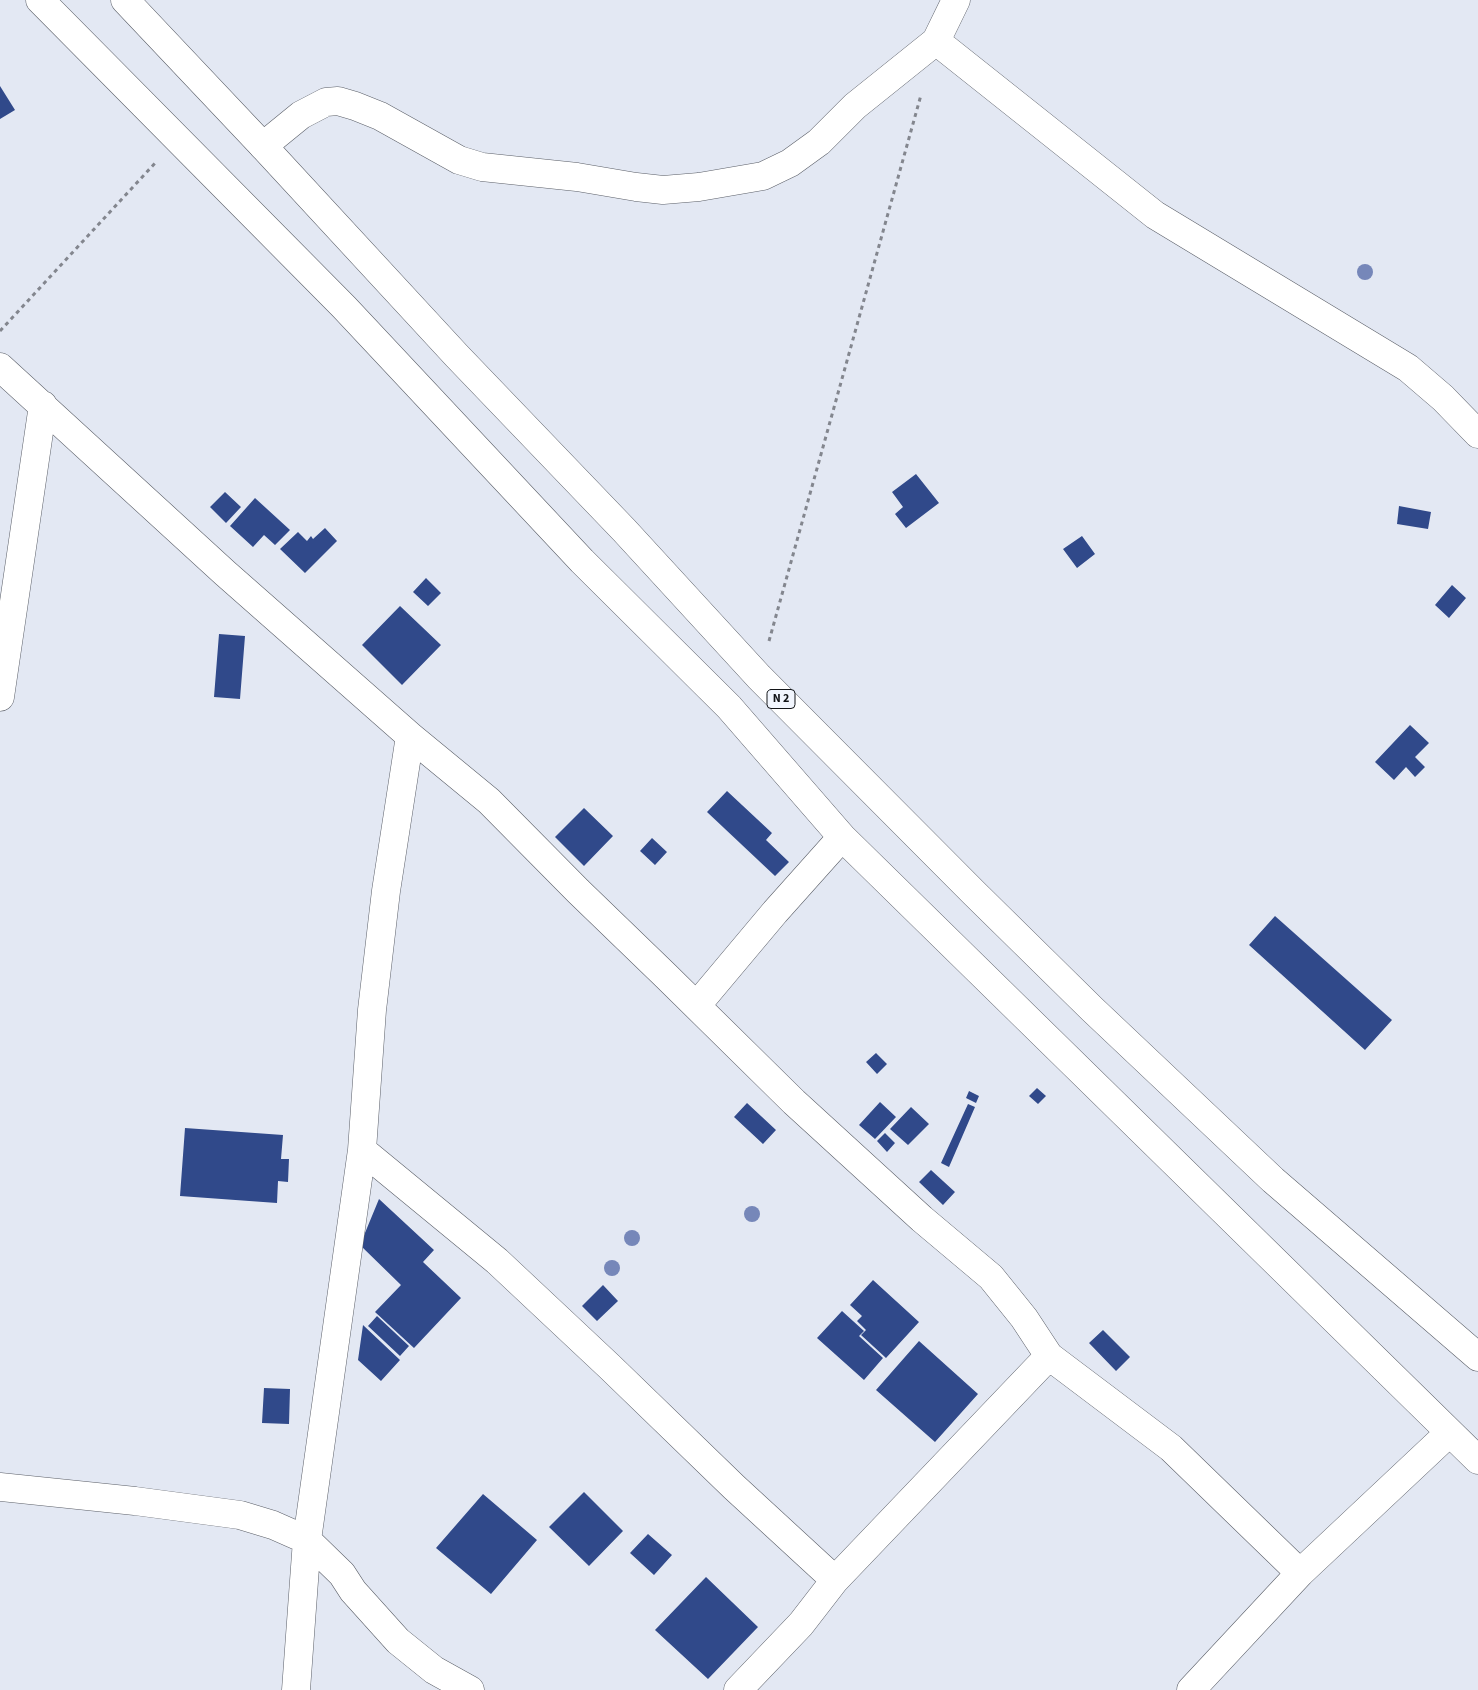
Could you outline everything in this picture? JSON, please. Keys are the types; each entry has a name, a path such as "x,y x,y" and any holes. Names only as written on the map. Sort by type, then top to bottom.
{"street":[{"path":"40,0 344,307 582,561 729,707 842,837 1478,1460"},
{"name":"N 2","path":"125,0 457,356 624,530 760,676 981,900 1092,1009 1273,1180 1478,1357"},
{"path":"263,146 301,115 326,102 338,101 380,116 459,160 482,167 577,177 663,190 699,188 763,176 790,163 819,142 855,106 936,41 956,0"},
{"path":"936,41 1155,216 1408,368 1443,398 1478,434"},
{"path":"0,367 225,573 410,736 489,801 578,891 697,1005 794,1102 922,1219 991,1277 1024,1318 1049,1356 1171,1448 1300,1573"},
{"path":"0,697 43,405"},
{"path":"296,1690 307,1540 362,1150 373,1000 386,891 410,736"},
{"path":"697,1005 775,912 842,837"},
{"path":"362,1150 497,1261 836,1580"},
{"path":"738,1690 801,1624 836,1580 1049,1356"},
{"path":"1191,1690 1300,1573 1449,1433"},
{"path":"0,1487 134,1500 240,1514 273,1525 307,1540 342,1574 353,1591 398,1641 434,1670 470,1690"}],"path":[{"path":"760,676 922,89"},
{"path":"0,331 177,140"}],"building":[{"path":"0,86 15,110 0,119"},
{"path":"916,474 939,503 906,528 895,514 903,507 892,492"},
{"path":"225,492 241,507 226,523 210,507"},
{"path":"255,498 290,530 275,545 264,535 253,547 230,526"},
{"path":"1399,506 1431,512 1428,529 1397,524"},
{"path":"325,528 337,541 305,573 280,549 298,532 307,541 311,536 313,539"},
{"path":"1082,536 1095,554 1077,568 1063,549"},
{"path":"426,578 441,593 428,606 413,592"},
{"path":"1452,585 1466,598 1449,618 1435,605"},
{"path":"400,606 441,645 402,685 362,645"},
{"path":"219,634 245,636 240,699 214,697"},
{"path":"1410,725 1429,743 1415,757 1425,767 1415,777 1406,767 1394,780 1375,762"},
{"path":"727,791 772,833 766,840 789,862 775,876 707,812"},
{"path":"584,808 613,836 584,866 555,837"},
{"path":"652,838 667,852 655,865 640,851"},
{"path":"1275,916 1392,1020 1365,1050 1249,945"},
{"path":"876,1053 887,1064 877,1074 866,1062"},
{"path":"1037,1088 1046,1096 1038,1104 1029,1096"},
{"path":"969,1091 979,1096 976,1103 966,1098"},
{"path":"880,1102 896,1117 875,1139 859,1125"},
{"path":"747,1103 776,1130 763,1144 734,1117"},
{"path":"968,1104 975,1107 949,1167 941,1163"},
{"path":"911,1107 929,1124 908,1145 890,1129"},
{"path":"185,1128 283,1135 281,1159 289,1159 288,1182 278,1181 277,1203 180,1196"},
{"path":"885,1133 895,1143 887,1152 877,1141"},
{"path":"931,1170 955,1192 943,1205 919,1182"},
{"path":"379,1199 434,1250 423,1262 461,1298 414,1348 375,1312 401,1285 360,1245"},
{"path":"873,1280 919,1322 886,1358 861,1335 866,1330 857,1321 862,1316 850,1305"},
{"path":"603,1285 618,1301 597,1321 582,1306"},
{"path":"842,1311 864,1331 859,1336 883,1358 864,1380 817,1338"},
{"path":"377,1316 409,1346 400,1356 368,1326"},
{"path":"363,1325 400,1360 381,1381 358,1360"},
{"path":"1103,1330 1130,1357 1116,1371 1089,1343"},
{"path":"919,1341 978,1394 935,1442 876,1390"},
{"path":"264,1388 290,1389 289,1424 262,1423"},
{"path":"584,1492 623,1531 589,1566 549,1527"},
{"path":"483,1494 537,1540 491,1594 436,1548"},
{"path":"648,1534 672,1555 654,1575 630,1553"},
{"path":"706,1577 758,1627 708,1679 655,1630"}]}
